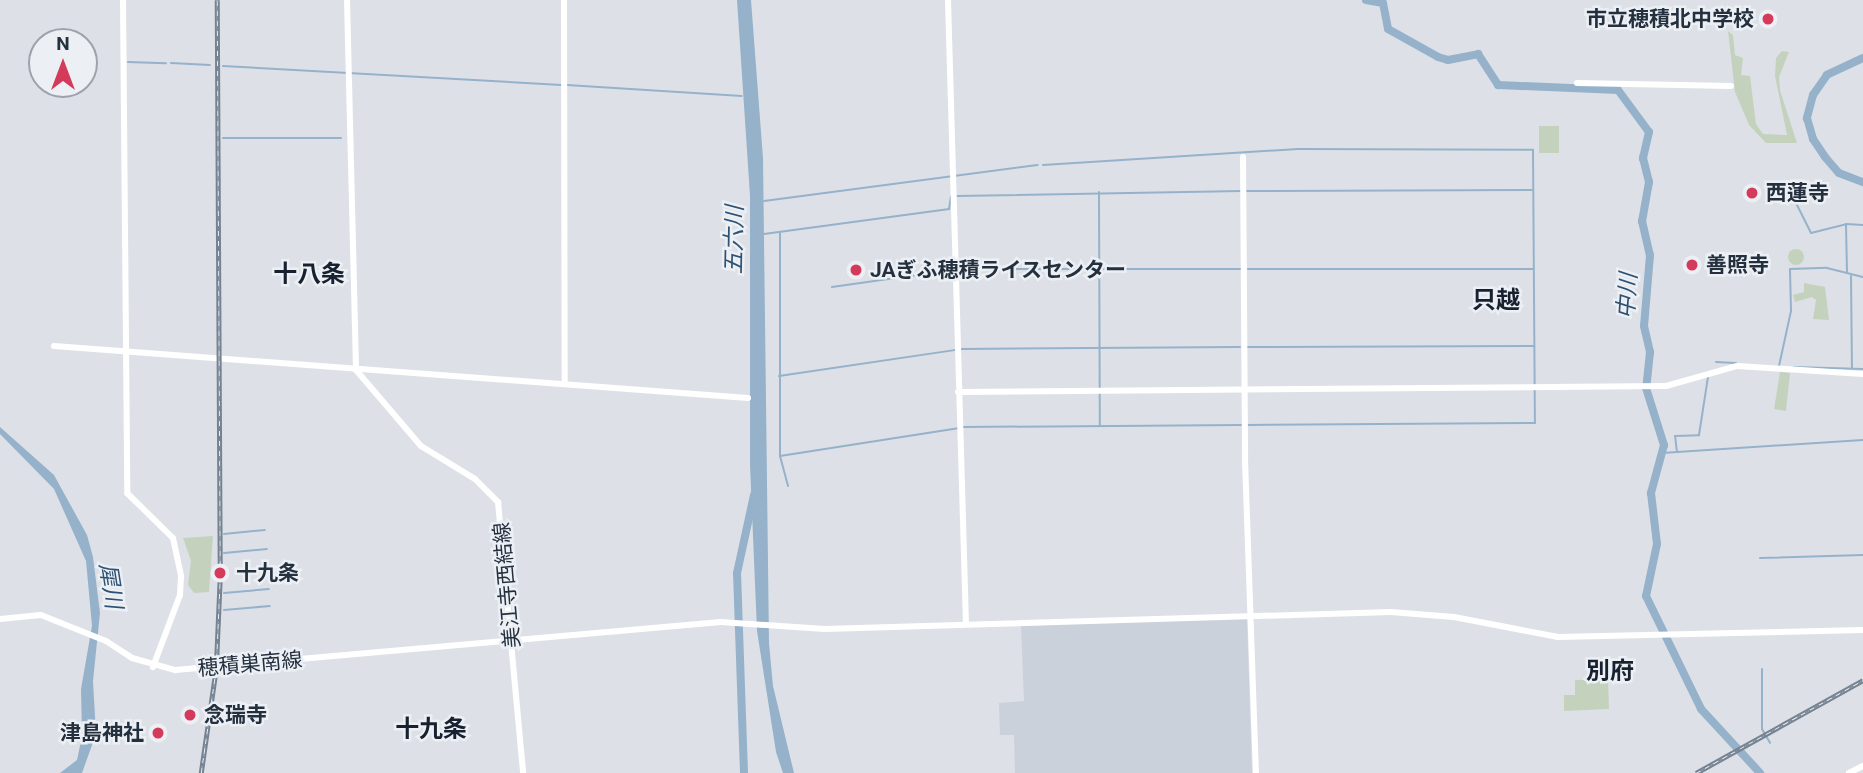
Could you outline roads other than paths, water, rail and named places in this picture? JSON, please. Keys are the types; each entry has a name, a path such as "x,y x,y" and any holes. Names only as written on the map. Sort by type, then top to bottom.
{"street":[{"path":"123,0 127,493 173,538 181,576 180,595 153,667"},
{"path":"347,0 356,370"},
{"path":"564,0 565,384"},
{"path":"948,0 966,624"},
{"path":"1577,83 1731,86"},
{"path":"1243,157 1244,388 1256,773"},
{"path":"54,346 748,398"},
{"path":"958,392 1665,386 1737,366 1863,374"},
{"name":"美江寺西結線","path":"356,370 421,446 475,479 498,502 523,773"},
{"name":"穂積巣南線","path":"0,620 41,615 81,629 153,667 216,669 708,623 791,628 1250,614 1417,613 1558,637 1863,630"},
{"path":"1849,773 1863,766"}],"water":[{"path":"737,0 751,0 763,158 769,643 773,686 794,773 783,773 776,752 757,631 750,465 750,196"},
{"path":"0,427 54,475 87,535 93,557 100,613 93,681 96,734 82,773 60,773 77,760 82,736 81,689 92,626 86,561 54,489 0,434"}],"waterway":[{"name":"中川","path":"1366,0 1383,3 1388,29 1438,57 1448,60 1478,54 1498,85 1618,90 1649,132 1643,158 1649,182 1642,221 1650,255 1644,326 1650,352 1646,388 1664,445 1651,493 1657,544 1646,596 1701,709 1760,773"},
{"path":"1863,58 1827,75 1813,95 1807,118 1813,139 1825,157 1839,173 1863,182"},
{"path":"128,62 166,63"},
{"path":"171,63 210,65"},
{"path":"223,66 561,85"},
{"path":"567,85 742,96"},
{"path":"223,138 341,138"},
{"path":"1043,165 1298,149 1533,150 1535,423 1247,425"},
{"path":"764,201 1038,165"},
{"path":"1247,191 1532,190"},
{"path":"957,196 1242,191"},
{"path":"1099,192 1100,425"},
{"path":"764,234 949,209 951,196"},
{"path":"1793,197 1811,233 1846,224 1863,225"},
{"path":"1846,225 1847,272"},
{"path":"780,233 780,456 788,486"},
{"path":"1779,366 1791,311 1790,269 1827,268 1863,277"},
{"path":"957,269 1242,269"},
{"path":"1248,269 1533,269"},
{"path":"832,287 952,270"},
{"path":"1851,276 1852,368"},
{"path":"1246,347 1534,346"},
{"path":"779,376 961,349 1240,347"},
{"path":"1716,362 1736,363"},
{"path":"1794,367 1863,369"},
{"path":"1677,452 1675,436 1699,435 1708,377"},
{"path":"963,427 1241,425"},
{"path":"780,456 958,428"},
{"path":"1662,453 1863,440"},
{"name":"五六川","path":"744,773 737,573 754,495"},
{"path":"224,534 265,530"},
{"path":"224,553 267,549"},
{"path":"1760,558 1863,555"},
{"path":"224,593 269,589"},
{"path":"224,610 270,606"},
{"path":"1762,669 1762,729 1770,743"}],"railway":[{"path":"201,773 216,669 220,576 217,0"},
{"path":"1696,773 1863,680"}],"place":[{"name":"市立穂積北中学校","path":"1768,19"},
{"name":"西蓮寺","path":"1752,193"},
{"name":"善照寺","path":"1692,265"},
{"name":"JAぎふ穂積ライスセンター","path":"856,270"},
{"name":"十九条","path":"220,573"},
{"name":"念瑞寺","path":"190,715"},
{"name":"津島神社","path":"158,733"}],"district":[{"name":"十八条","path":"309,275"},
{"name":"只越","path":"1496,301"},
{"name":"別府","path":"1610,672"},
{"name":"十九条","path":"431,730"}],"water label":[{"name":"犀川","path":"110,586"}]}
